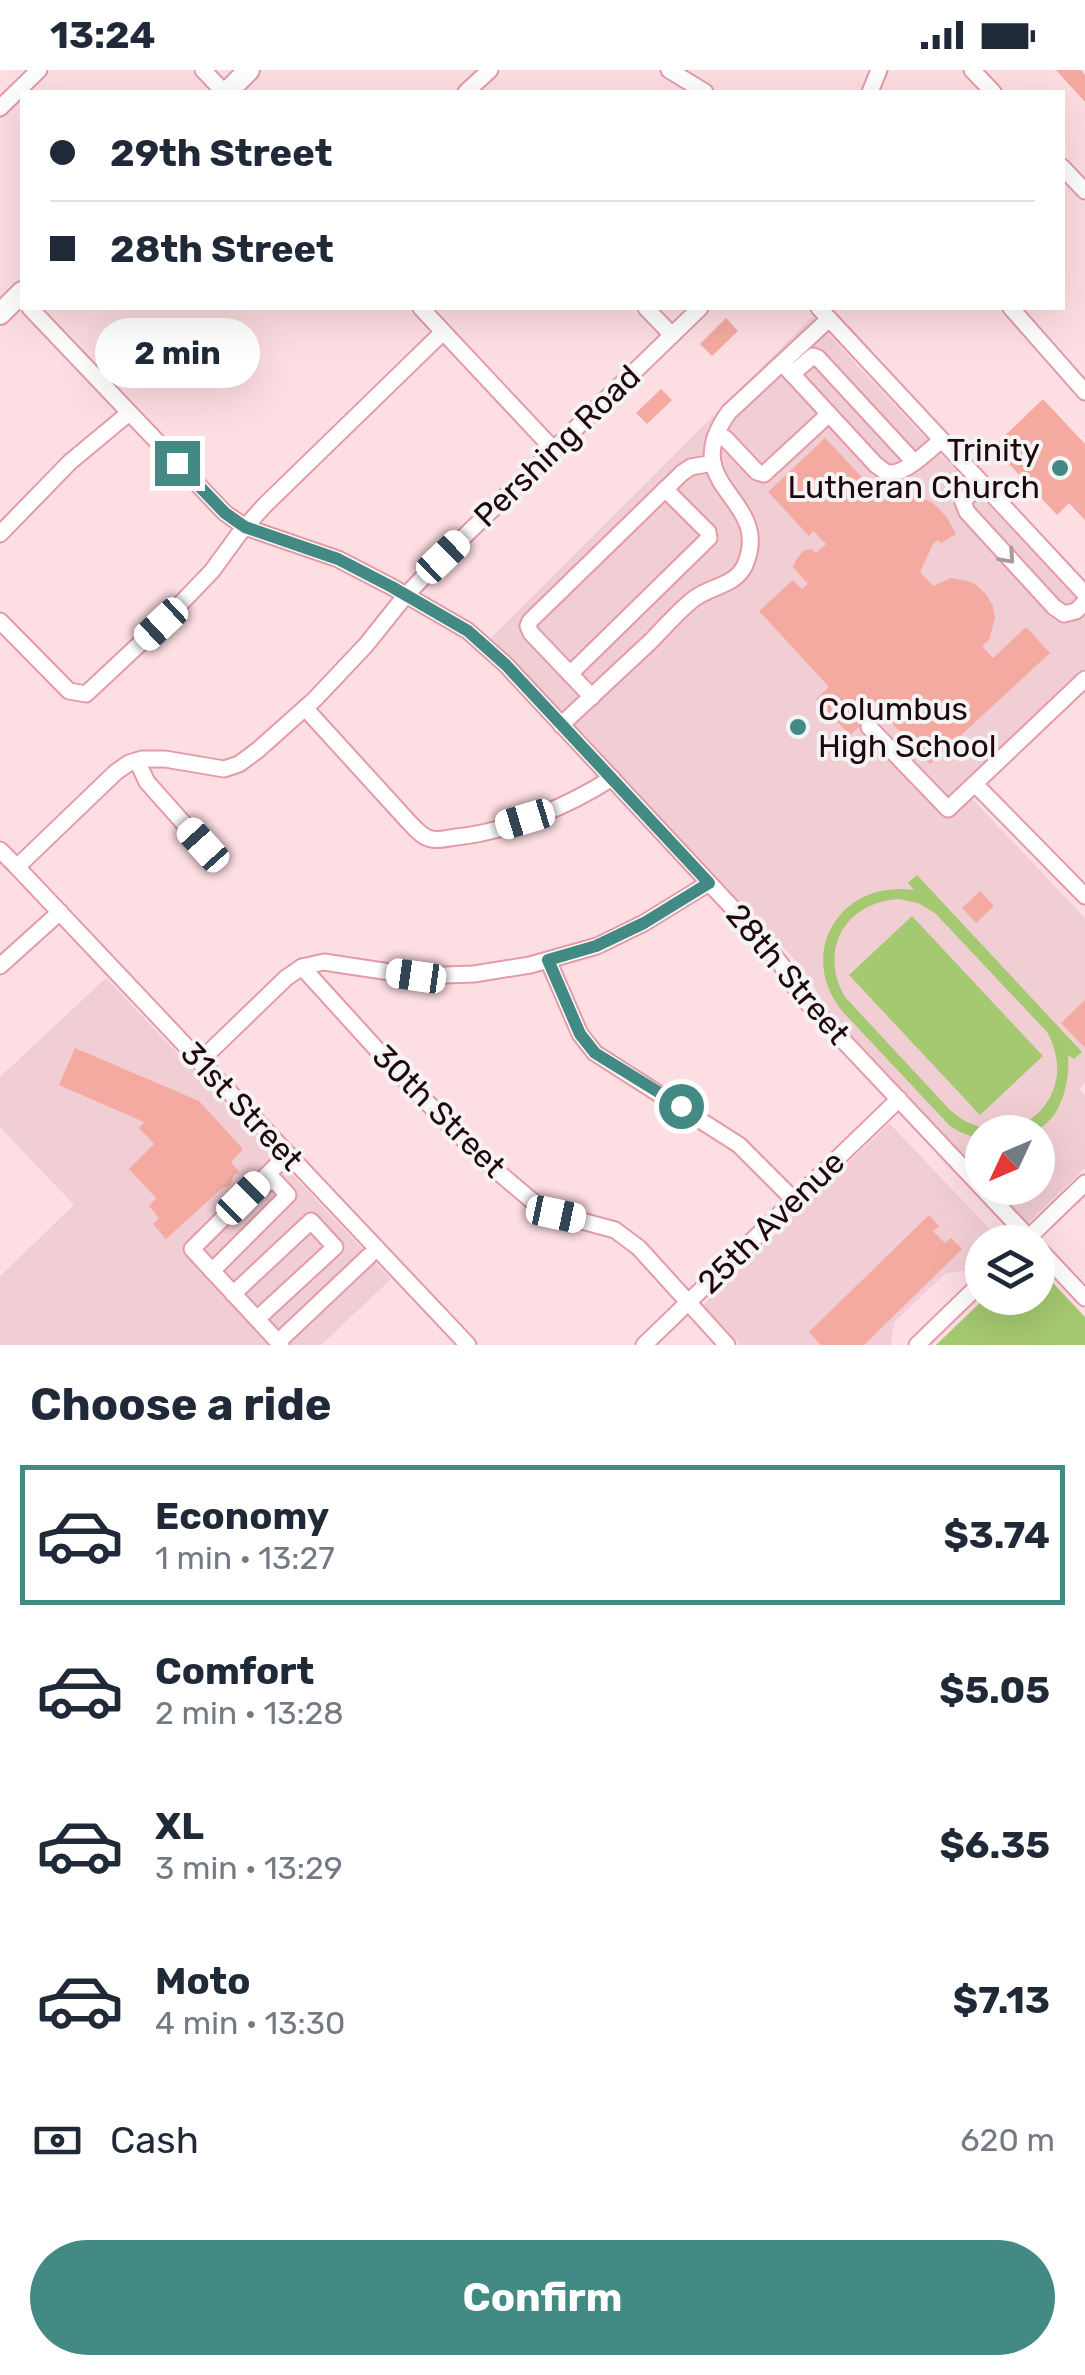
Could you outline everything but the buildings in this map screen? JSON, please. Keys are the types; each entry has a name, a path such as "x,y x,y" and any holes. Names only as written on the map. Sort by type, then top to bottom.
{"main road":[{"path":"227,90 250,70"}],"street":[{"path":"0,108 39,70"},
{"path":"203,70 223,90"},
{"path":"468,90 490,70"},
{"path":"670,70 701,90"},
{"path":"972,70 991,90"},
{"path":"1065,170 1085,191"},
{"name":"28th Street","path":"33,310 225,513 245,527 338,559 406,594 468,631 506,665 709,883 781,964 806,1001 1014,1225"},
{"path":"423,310 554,450"},
{"path":"648,310 672,335"},
{"name":"Pershing Road","path":"138,760 165,759 224,769 258,750 366,645 406,594 698,310"},
{"path":"1013,310 1085,392"},
{"path":"787,368 824,313 1085,594"},
{"path":"0,620 69,691 86,694 212,571 245,527 444,332"},
{"path":"562,725 696,598 730,582 744,569 750,547 747,521 714,471 711,451 717,429 729,412 787,368 813,356 818,358 914,462"},
{"path":"787,368 886,473 895,473 914,462 941,440"},
{"path":"0,534 70,462 129,412"},
{"path":"715,437 725,438 757,472 764,474 829,414"},
{"path":"592,697 530,633 530,621 690,467 712,463"},
{"path":"980,482 963,502 967,512 1054,607 1064,614 1076,611 1085,602"},
{"path":"570,674 709,538 708,532 666,489"},
{"path":"869,727 948,809 1085,679"},
{"path":"305,708 407,820 433,840 472,836 552,810 612,778"},
{"path":"0,850 17,866 116,772 138,760 146,782 203,845"},
{"path":"975,784 1085,896"},
{"name":"31st Street","path":"17,866 468,1345"},
{"path":"199,1062 302,967 324,962 416,976 474,974 530,966 596,946 644,923 709,883"},
{"path":"0,966 60,912"},
{"path":"548,960 580,1034 595,1053 739,1144 794,1200"},
{"name":"30th Street","path":"302,967 484,1160 537,1205 615,1230 639,1248 727,1345"},
{"name":"25th Avenue","path":"644,1345 899,1099"},
{"path":"287,1155 192,1249 280,1343 369,1256"},
{"path":"199,1241 202,1244 272,1178 288,1196 212,1271"},
{"path":"1047,1225 1085,1183"},
{"path":"233,1294 311,1221 335,1246 257,1319"},
{"name":"28th Street","path":"1055,1267 1085,1298"},
{"path":"917,1345 965,1298"}],"shaded area":[{"name":"Columbus High School","path":"812,317 1073,595 1085,615 1085,668 960,786 1085,918 1085,1083 1079,1089 1085,1096 1085,1168 1055,1197 1055,1115 965,1115 965,1160 831,1014 800,965 491,638"},
{"path":"106,978 391,1279 321,1345 0,1345 0,1276 74,1205 0,1127 0,1077"},
{"path":"889,1123 986,1225 965,1225 965,1271 946,1273 894,1322 891,1345 741,1345 703,1305"},
{"name":"Columbus High School","path":"1008,1205 1047,1205 1026,1225"}],"green space":[{"path":"917,875 1082,1052 1074,1059 1068,1055 1062,1100 1054,1115 1035,1115 1048,1100 1056,1080 1056,1057 1047,1032 935,913 918,903 899,899 880,902 851,919 836,946 837,979 845,997 950,1110 965,1120 965,1134 950,1126 843,1012 829,990 823,967 825,945 846,908 865,896 888,890 914,890 908,883"},
{"path":"912,916 1043,1056 980,1115 849,975"},
{"path":"1055,1285 1085,1317 1085,1345 936,1345 967,1315 1055,1315"}],"place":[{"name":"Trinity Lutheran Church","path":"1060,468"},
{"name":"Columbus High School","path":"798,727"}],"route":[{"path":"177,463 225,513 245,527 338,559 468,631 506,665 709,883 644,923 596,946 548,960 580,1034 595,1053 681,1106"}]}
